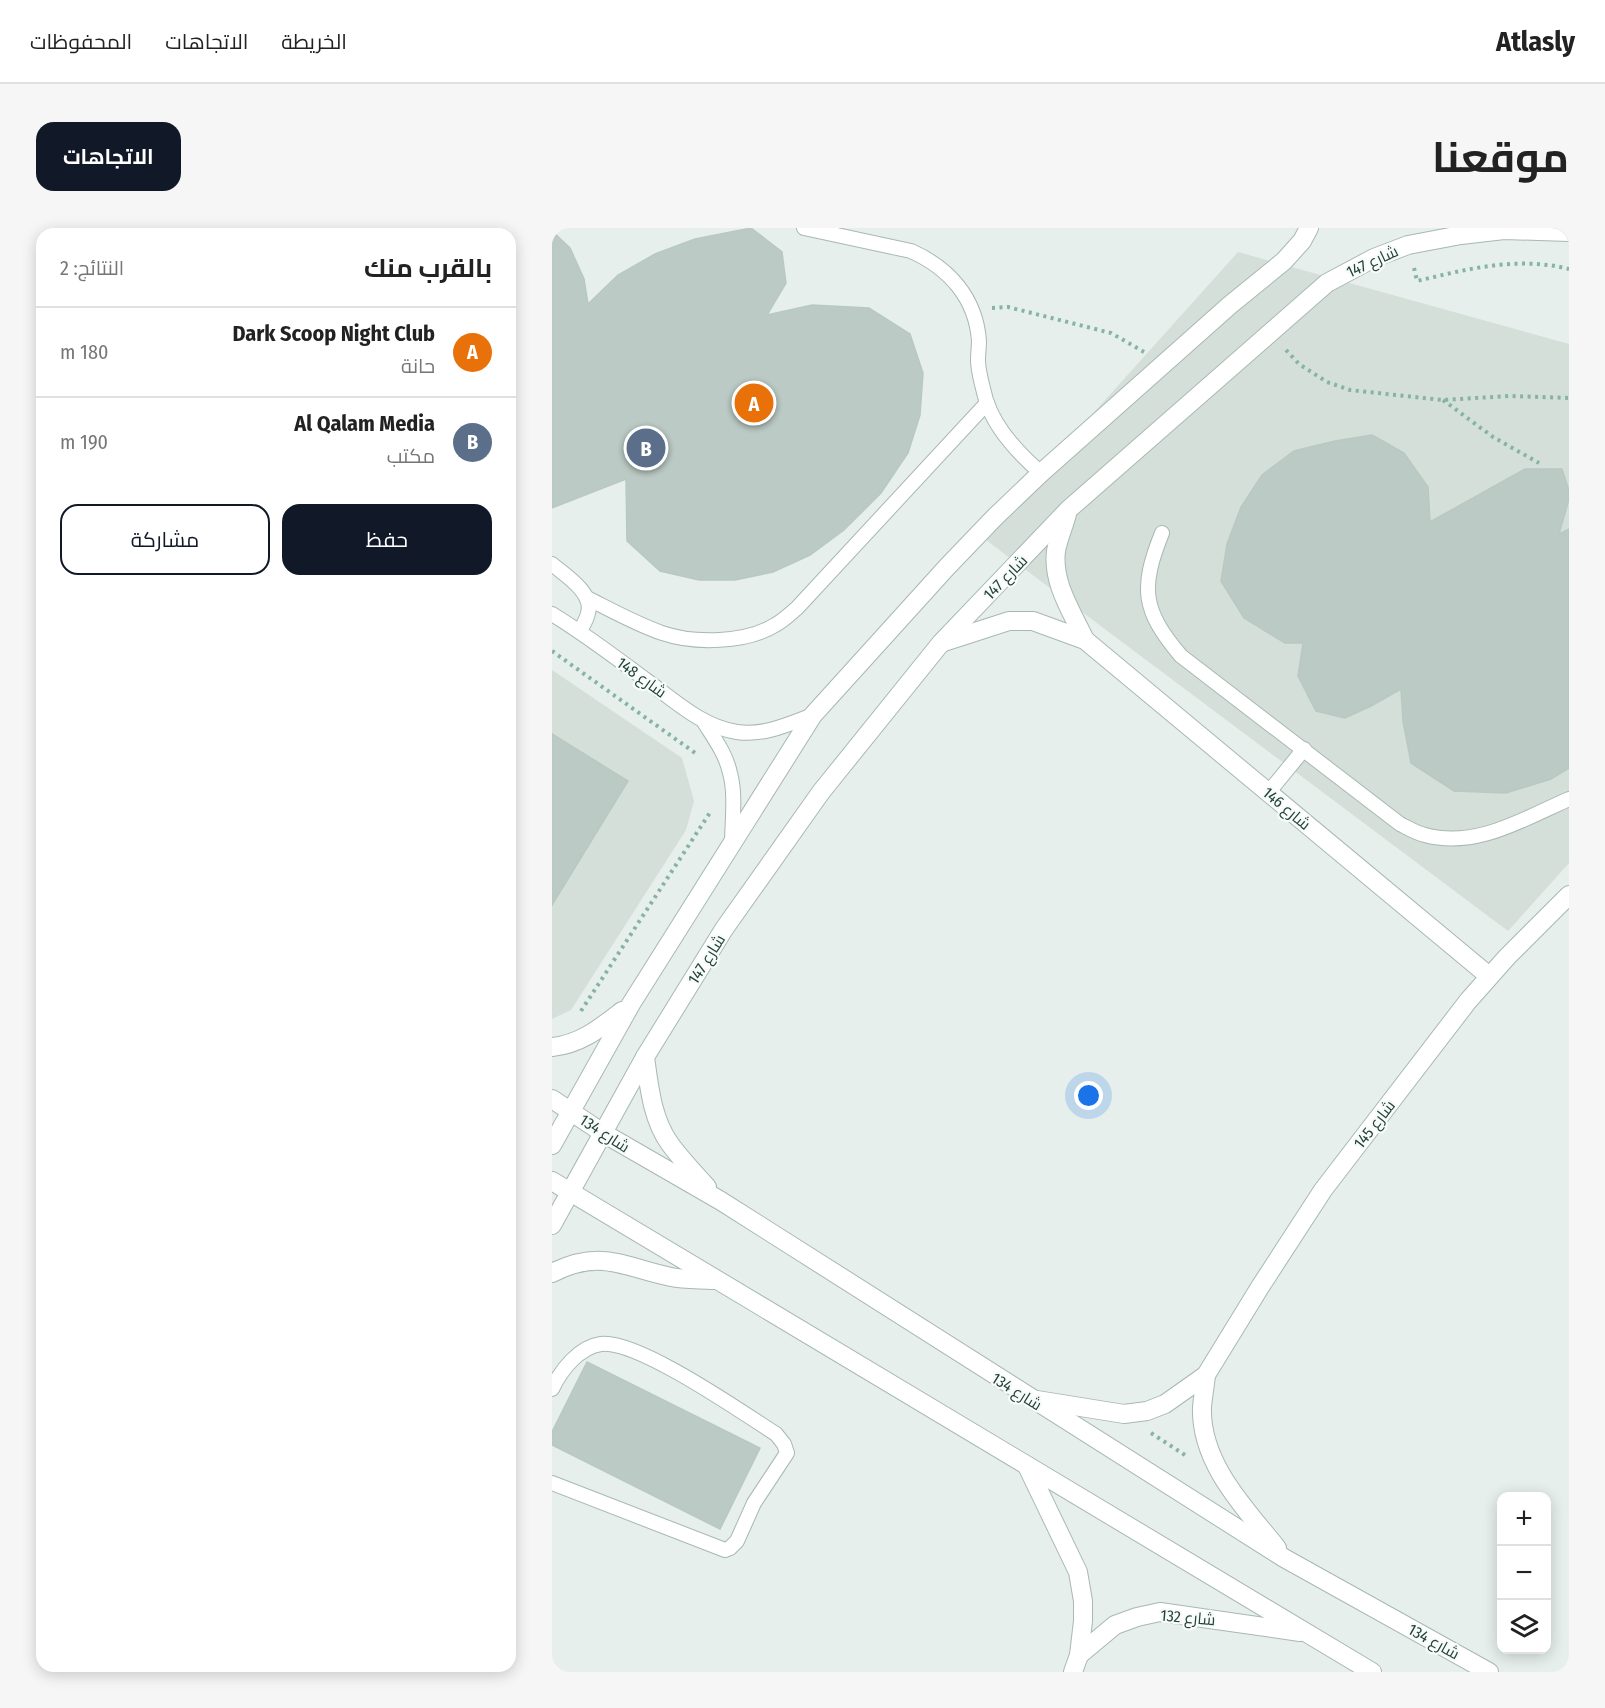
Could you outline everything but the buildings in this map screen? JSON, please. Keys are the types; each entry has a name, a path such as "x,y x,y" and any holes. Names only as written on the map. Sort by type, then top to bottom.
{"street":[{"path":"552,1145 631,1004 813,715 947,567 1041,473 1230,305 1284,261 1298,246 1309,228"},
{"name":"شارع 147","path":"552,1225 645,1057 724,929 821,792 941,643 1069,509 1327,283 1374,258 1408,245 1504,230 1569,232"},
{"name":"شارع 146","path":"1069,509 1056,551 1056,570 1060,590 1085,640"},
{"name":"شارع 146","path":"941,643 1010,621 1033,621 1085,640 1489,976"},
{"name":"شارع 145","path":"1030,1399 1124,1414 1137,1413 1166,1404 1206,1375 1323,1190 1489,976 1569,895"},
{"path":"552,1047 574,1043 590,1036 631,1004"},
{"path":"645,1057 651,1100 668,1142 721,1201"},
{"name":"شارع 134","path":"552,1099 603,1133 721,1201 1284,1558 1489,1672"},
{"path":"552,1181 1372,1672"},
{"path":"552,1273 578,1262 603,1260 623,1263 673,1277 717,1280"},
{"name":"شارع 145","path":"1206,1375 1202,1409 1205,1436 1212,1456 1228,1486 1284,1558"},
{"name":"شارع 132","path":"1027,1466 1078,1572 1083,1601 1076,1664"},
{"name":"شارع 132","path":"1076,1664 1115,1625 1160,1612 1308,1633"}],"lane":[{"path":"804,228 911,250 927,258 954,279 972,309 977,326 978,361 987,403 1005,435 1021,456 1041,473"},
{"path":"552,564 587,598 664,634 713,640 735,639 758,633 775,626 798,609 987,403"},
{"path":"1162,533 1150,563 1147,588 1151,611 1163,635 1181,656 1400,824 1423,835 1445,839 1470,839 1487,834 1569,798"},
{"path":"580,631 589,611 587,598"},
{"name":"شارع 148","path":"552,614 580,631 704,722 737,732 755,732 774,730 813,715"},
{"name":"شارع 148","path":"704,722 722,752 730,773 732,844"},
{"path":"1268,793 1304,749"},
{"path":"552,1389 571,1360 601,1344 614,1345 630,1350 680,1374 738,1410 776,1434 784,1444 786,1453 754,1503 737,1541 725,1550 552,1483"}],"path":[{"path":"1408,245 1417,281 1483,266 1524,265 1569,269"},
{"path":"972,309 1008,307 1111,333 1135,345 1162,365"},
{"path":"1270,332 1299,364 1328,382 1350,390 1442,400 1510,396 1569,398"},
{"path":"1442,400 1493,437 1539,463"},
{"path":"552,651 694,750 702,758"},
{"path":"576,1018 713,807"},
{"path":"1137,1413 1141,1426 1190,1459 1212,1456"}],"shaded area":[{"path":"1238,252 1569,344 1569,863 1508,931 982,537"},
{"path":"552,670 682,758 694,801 686,830 571,1010 552,1019"}],"place":[{"name":"Dark Scoop Night Club","path":"754,403"},
{"name":"Al Qalam Media","path":"646,448"}]}
